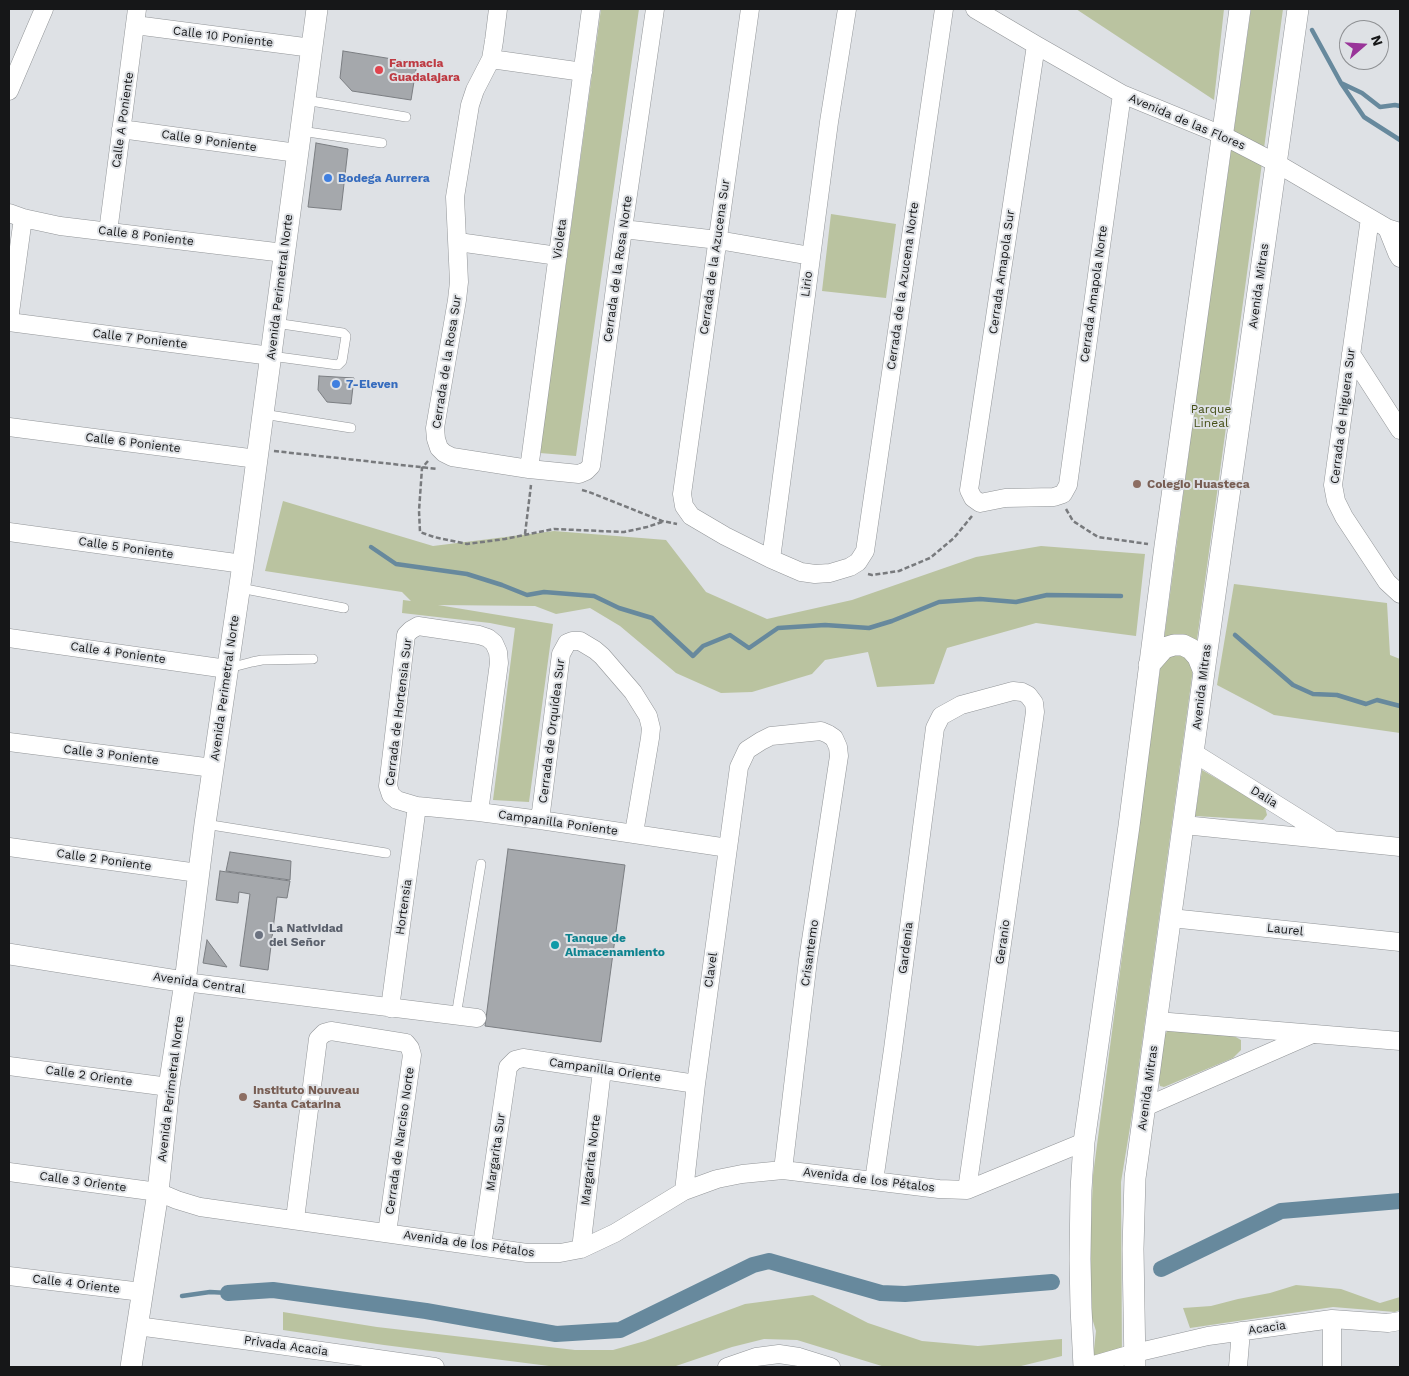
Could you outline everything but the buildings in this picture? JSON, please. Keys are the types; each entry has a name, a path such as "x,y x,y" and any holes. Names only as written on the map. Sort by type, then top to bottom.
{"street":[{"path":"9,91 44,9"},
{"name":"Avenida Perimetral Norte","path":"131,1367 158,1192 169,1087 243,564 317,9"},
{"name":"Cerrada de la Rosa Sur","path":"439,448 435,428 458,300 458,242 455,197 470,105 474,90 490,59 498,9"},
{"name":"Violeta","path":"529,469 592,9"},
{"name":"Cerrada de la Rosa Norte","path":"529,469 579,474 591,466 655,9"},
{"name":"Cerrada de la Azucena Sur","path":"750,9 682,494 684,506 691,516 771,560"},
{"name":"Lirio","path":"771,560 829,122 846,9"},
{"name":"Cerrada de la Azucena Norte","path":"854,565 865,551 944,9"},
{"name":"Avenida de las Flores","path":"975,9 1122,94 1222,135 1276,163 1394,230"},
{"path":"1086,1367 1081,1308 1080,1259 1084,1142 1240,9"},
{"name":"Avenida Mitras","path":"1135,1360 1133,1249 1136,1178 1144,1107 1298,9"},
{"name":"Calle 10 Poniente","path":"136,17 312,48"},
{"name":"Calle A Poniente","path":"108,232 136,17"},
{"name":"Cerrada Amapola Sur","path":"976,500 969,490 1036,45"},
{"path":"490,59 583,72"},
{"name":"Cerrada Amapola Norte","path":"1063,494 1068,485 1122,94"},
{"name":"Calle 9 Poniente","path":"121,129 297,153"},
{"path":"9,321 16,215"},
{"name":"Calle 8 Poniente","path":"16,215 60,226 284,253"},
{"name":"Cerrada de Higuera Sur","path":"1370,218 1333,485 1336,501 1344,517 1387,582 1400,594"},
{"path":"623,229 718,240 811,256"},
{"path":"1394,230 1397,253 1400,258"},
{"path":"458,242 558,256"},
{"name":"Calle 7 Poniente","path":"9,321 271,356"},
{"path":"1351,354 1400,430"},
{"name":"Calle 6 Poniente","path":"9,427 257,459"},
{"path":"439,448 452,457 529,469"},
{"path":"976,500 1054,497 1063,494"},
{"name":"Calle 5 Poniente","path":"9,532 243,564"},
{"path":"771,560 801,572 815,574 830,573 854,565"},
{"name":"Cerrada de Hortensia Sur","path":"391,795 388,786 406,635 418,626 479,635 488,638 494,643 498,652 499,663 479,812"},
{"name":"Calle 4 Poniente","path":"9,638 227,669"},
{"name":"Cerrada de Orquídea Sur","path":"540,820 561,654 567,643 580,641 595,650 633,692 648,716 650,738 634,833"},
{"path":"1149,665 1164,648 1174,644 1183,645 1191,649 1198,657 1204,672"},
{"name":"Geranio","path":"941,716 961,705 1013,691 1028,695 1034,703 1035,712 967,1190"},
{"name":"Gardenia","path":"874,1181 933,740 935,728 941,716"},
{"name":"Crisantemo","path":"747,750 771,736 820,731 834,738 839,756 808,960 783,1170"},
{"name":"Calle 3 Poniente","path":"9,742 213,768"},
{"name":"Clavel","path":"684,1191 696,1084 739,767 747,750"},
{"name":"Dalia","path":"1194,753 1335,840"},
{"name":"Campanilla Poniente","path":"391,795 397,800 417,806 540,820 728,848"},
{"name":"Hortensia","path":"390,1008 417,806"},
{"name":"Dalia","path":"1184,825 1400,847"},
{"name":"Calle 2 Poniente","path":"9,847 198,873"},
{"name":"Laurel","path":"1171,918 1400,942"},
{"name":"Avenida Central","path":"9,954 185,982 476,1018"},
{"path":"1157,1021 1400,1041"},
{"name":"Cerrada de Narciso Norte","path":"295,1219 318,1039 324,1033 331,1031 406,1043 412,1055 387,1233"},
{"path":"1144,1107 1312,1034"},
{"name":"Campanilla Oriente","path":"515,1060 523,1058 696,1084"},
{"name":"Margarita Sur","path":"482,1246 508,1067 515,1060"},
{"name":"Calle 2 Oriente","path":"9,1066 169,1087"},
{"name":"Margarita Norte","path":"581,1250 602,1070"},
{"name":"Avenida de los Pétalos","path":"158,1192 177,1200 200,1206 527,1253 560,1253 581,1250 615,1233 684,1191 717,1179 742,1174 783,1170 939,1189 967,1190 1084,1142"},
{"name":"Calle 3 Oriente","path":"9,1172 158,1192"},
{"name":"Calle 4 Oriente","path":"9,1276 142,1292"},
{"path":"1332,1319 1332,1367"},
{"name":"Acacia","path":"1086,1367 1135,1360 1208,1336 1241,1331 1332,1319 1388,1323 1400,1321"},
{"name":"Privada Acacia","path":"137,1326 435,1367"},
{"path":"1238,1367 1241,1331"},
{"path":"727,1367 756,1357 779,1354 799,1357 831,1367"}],"lane":[{"path":"304,100 406,117"},
{"path":"300,131 382,143"},
{"path":"271,356 338,364 342,361 346,336 343,333 275,323"},
{"path":"263,414 351,428"},
{"path":"239,588 344,608"},
{"path":"227,669 262,660 313,659"},
{"path":"205,824 386,853"},
{"path":"456,1016 480,864"}],"path":[{"path":"439,448 422,468 419,511 420,532 434,537 467,544 505,539 554,529 624,532 662,522"},
{"path":"525,535 530,500 531,480 529,469"},
{"path":"1063,494 1067,511 1073,521 1098,537 1165,546"},
{"path":"854,565 872,575 900,570 930,558 954,538 974,515 976,500"}],"green space":[{"path":"601,9 639,9 576,456 540,453"},
{"path":"1076,9 1224,9 1214,100"},
{"name":"Parque Lineal","path":"1251,9 1283,9 1133,1109 1121,1182 1122,1367 1092,1367 1096,1331 1088,1305 1093,1175 1193,421"},
{"path":"831,214 896,224 886,298 822,291"},
{"path":"283,501 433,546 554,531 666,540 706,592 767,619 852,600 976,557 1041,546 1145,554 1136,636 1036,623 947,648 934,684 877,687 868,652 825,660 812,674 752,692 721,693 676,673 620,626 590,608 556,614 535,606 438,605 553,624 529,802 493,800 515,628 490,623 402,613 403,600 411,601 402,592 265,571"},
{"path":"1234,584 1387,603 1390,655 1400,659 1400,733 1274,715 1217,685"},
{"path":"1202,770 1265,807 1267,815 1263,820 1195,816"},
{"path":"1168,1030 1234,1036 1241,1040 1241,1050 1233,1058 1164,1087 1160,1086 1158,1080 1164,1036"},
{"path":"1296,1285 1341,1289 1380,1303 1400,1297 1400,1310 1395,1312 1333,1307 1190,1328 1183,1308 1211,1306 1270,1293"},
{"path":"813,1295 868,1323 922,1341 978,1346 1062,1339 1062,1356 1017,1367 885,1367 797,1340 764,1339 732,1347 673,1367 557,1367 283,1330 283,1312 377,1327 575,1350 613,1350 645,1341 745,1304"}],"waterway":[{"path":"1312,30 1341,83 1364,117 1400,140"},
{"path":"1341,83 1362,93 1380,107 1400,106"},
{"path":"371,547 396,564 467,574 527,595 544,592 594,596 619,608 652,618 693,656 703,646 730,635 749,648 778,628 825,625 869,628 939,602 980,599 1016,602 1047,595 1121,596"},
{"path":"1235,635 1293,685 1313,694 1337,695 1366,704 1377,700 1400,706"},
{"path":"1161,1269 1281,1211 1400,1201"},
{"path":"228,1293 273,1290 426,1311 556,1334 620,1330 753,1265 769,1261 881,1293 905,1294 1052,1282"},
{"path":"182,1296 210,1292 228,1293"}],"place":[{"name":"Farmacia Guadalajara","path":"379,70"},
{"name":"Bodega Aurrera","path":"328,178"},
{"name":"7-Eleven","path":"336,384"},
{"name":"Colegio Huasteca","path":"1137,484"},
{"name":"La Natividad del Señor","path":"259,935"},
{"name":"Tanque de Almacenamiento","path":"555,945"},
{"name":"Instituto Nouveau Santa Catarina","path":"243,1097"}]}
